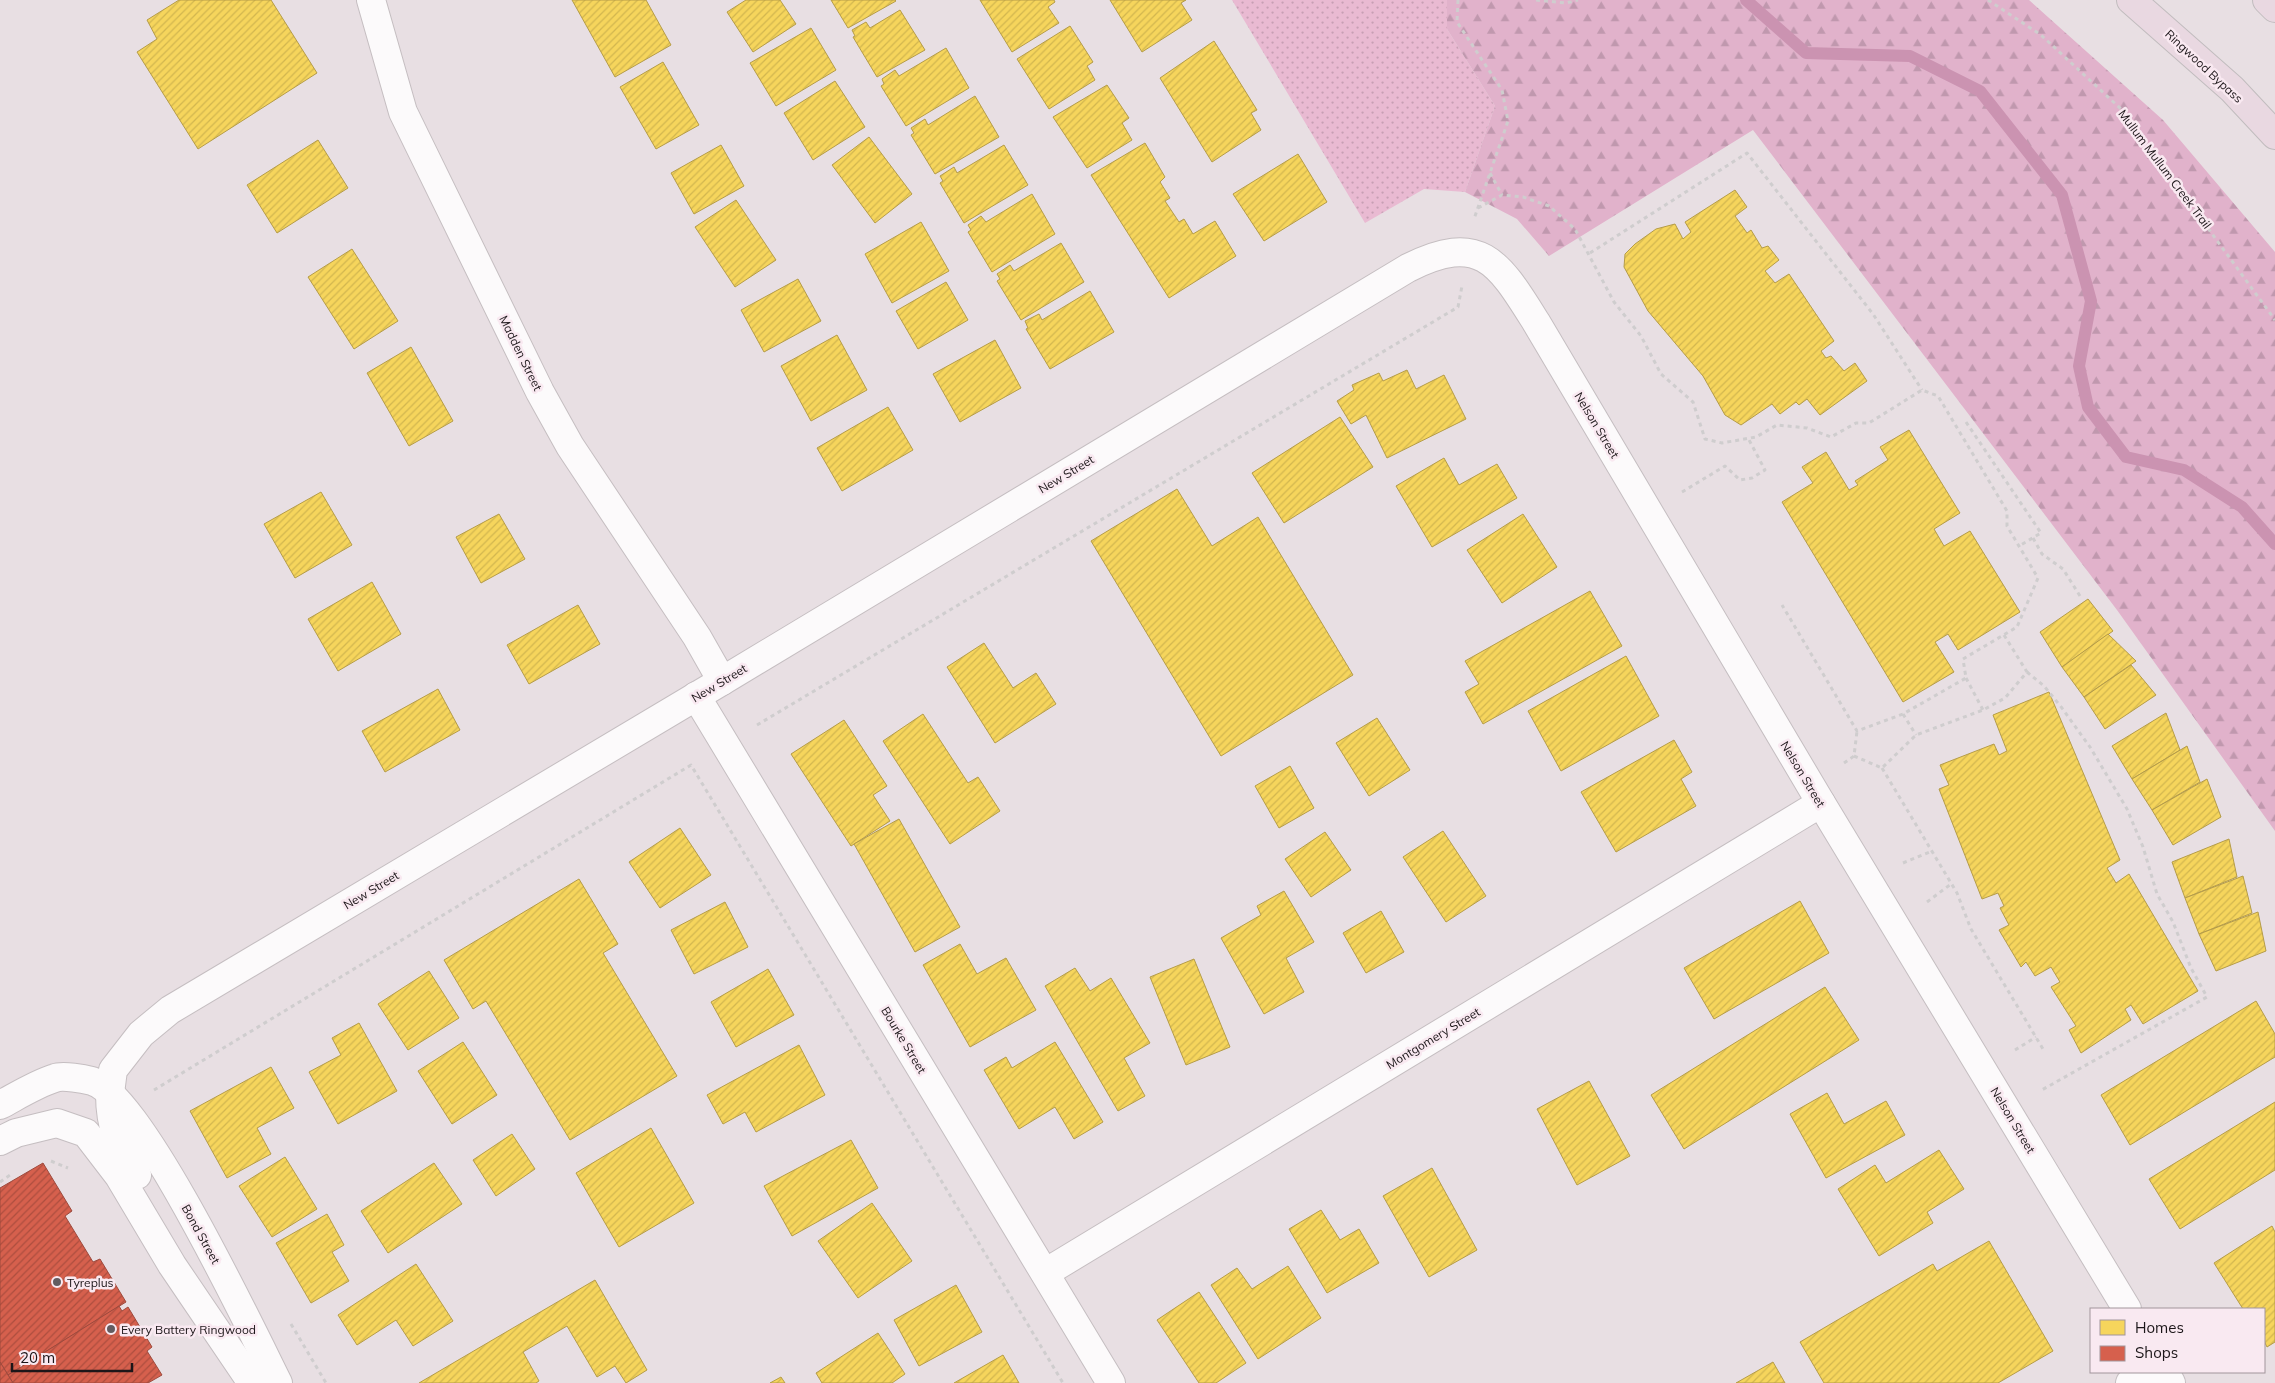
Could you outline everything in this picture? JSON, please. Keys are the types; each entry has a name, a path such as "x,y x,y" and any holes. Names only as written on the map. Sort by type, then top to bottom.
{"highway":[{"name":"Ringwood Bypass","path":"2132,0 2232,89 2275,135"},
{"path":"2267,0 2275,8"}],"street":[{"name":"Madden Street","path":"371,0 403,112 540,392 570,446 697,637 722,681"},
{"name":"New Street","path":"212,1324 162,1216 119,1145 110,1118 119,1103 113,1070 141,1034 170,1010 722,681 1408,268 1440,253 1467,252"},
{"name":"Nelson Street","path":"1467,252 1484,259 1500,270 1515,289 1821,803 2126,1308"},
{"name":"Bourke Street","path":"696,696 1111,1383"},
{"name":"Montgomery Street","path":"1045,1273 1821,803"},
{"path":"0,1105 56,1077 93,1082 119,1103"},
{"path":"0,1141 16,1133 57,1123 91,1110 119,1103"},
{"name":"Bond Street","path":"119,1103 200,1229 278,1383"},
{"path":"57,1123 86,1133 119,1176 172,1265 252,1383"},
{"path":"2130,1383 2147,1373"}],"path":[{"path":"1458,0 1457,22 1502,90 1508,121 1470,230 1467,252"},
{"path":"1536,0 1566,3 1578,0"},
{"name":"Mullum Mullum Creek Trail","path":"1988,0 2041,35 2121,109 2275,320"},
{"path":"1590,254 1747,153 1873,314 1922,390 1938,396 2007,511 2007,526 2038,578 2018,627 1963,659 1966,678 1983,710"},
{"path":"1490,173 1502,195"},
{"path":"1478,208 1502,195 1523,197 1548,206 1575,229 1614,302 1641,336 1661,374 1693,402 1706,439 1722,443 1756,437 1777,425 1807,428 1831,437 1856,423 1869,422 1922,390"},
{"path":"757,725 1458,307 1463,284"},
{"path":"1966,422 2041,533 2020,546"},
{"path":"1682,492 1724,466 1740,480 1752,478 1765,470 1748,438"},
{"path":"2033,538 2042,554 2063,569 2080,596"},
{"path":"1782,605 1857,732 1854,756 1844,763"},
{"path":"2004,635 2027,672 2044,686 2090,746 2127,809 2143,847 2157,894 2173,922 2191,968 2207,997 2040,1091"},
{"path":"1882,768 1916,735 1983,710 2005,698 2027,672"},
{"path":"1857,732 1902,714 1966,678"},
{"path":"1902,714 1916,735"},
{"path":"1854,756 1882,768 1951,884 1971,929 2043,1049"},
{"path":"119,1103 151,1092 691,765 1063,1383"},
{"path":"1903,863 1932,851"},
{"path":"1926,902 1951,884"},
{"path":"2016,1050 2036,1037"}],"shaded area":[{"path":"1232,0 1447,0 1447,29 1495,106 1465,192 1424,189 1365,223"}],"green space":[{"path":"1447,0 2029,0 2163,120 2275,252 2275,831 2117,610 1753,130 1549,256 1517,219 1465,192 1495,106 1447,29"}],"building: Homes":[{"path":"179,0 271,0 317,73 198,149 137,52 157,39 147,20"},
{"path":"572,0 646,0 671,45 615,77"},
{"path":"746,0 780,0 796,24 753,52 727,12"},
{"path":"831,0 895,0 896,1 848,28"},
{"path":"980,0 1054,0 1055,2 1048,7 1059,23 1012,52"},
{"path":"1110,0 1186,0 1181,3 1192,20 1142,52"},
{"path":"900,10 925,50 877,77 853,37 855,36 852,30 866,22 870,28"},
{"path":"1070,26 1093,62 1087,66 1095,80 1049,109 1017,59"},
{"path":"811,28 836,70 776,106 750,63"},
{"path":"1214,41 1257,110 1251,113 1261,130 1212,162 1160,78"},
{"path":"946,48 969,88 906,126 881,86 884,84 882,79 895,70 899,76"},
{"path":"663,62 699,125 656,149 620,87"},
{"path":"835,81 865,127 813,160 784,113"},
{"path":"1107,85 1129,118 1122,123 1132,140 1087,168 1053,117"},
{"path":"975,96 999,137 935,174 911,135 914,133 911,128 925,119 928,125"},
{"path":"869,137 912,194 875,223 832,165"},
{"path":"318,140 348,188 277,233 247,185"},
{"path":"1145,143 1165,177 1160,182 1170,198 1165,201 1179,222 1184,219 1193,234 1215,221 1236,256 1169,298 1091,175"},
{"path":"721,145 744,186 694,214 671,173"},
{"path":"1004,145 1028,185 964,223 940,183 943,181 940,176 954,167 957,173"},
{"path":"1298,154 1327,202 1264,241 1233,194"},
{"path":"1735,190 1747,207 1735,216 1747,233 1751,230 1762,248 1768,246 1779,260 1765,271 1775,283 1789,274 1834,341 1821,351 1826,358 1831,356 1844,371 1855,363 1867,381 1820,415 1807,399 1799,405 1796,402 1780,414 1772,404 1741,425 1725,415 1703,376 1648,311 1624,267 1625,254 1635,244 1656,229 1675,224 1683,239 1691,232 1685,222"},
{"path":"1032,194 1055,234 992,272 968,232 971,230 968,225 981,216 986,222"},
{"path":"736,200 776,260 735,287 695,227"},
{"path":"921,222 949,271 892,303 865,254"},
{"path":"1061,243 1084,282 1021,320 997,281 1000,279 997,274 1010,265 1014,271"},
{"path":"352,249 398,321 354,349 308,277"},
{"path":"798,279 821,321 764,352 741,310"},
{"path":"946,282 968,320 918,349 896,311"},
{"path":"1090,291 1114,332 1050,369 1026,329 1028,328 1025,321 1039,314 1042,320"},
{"path":"837,335 867,390 811,421 781,366"},
{"path":"995,340 1021,388 960,422 933,374"},
{"path":"411,347 453,421 409,446 367,373"},
{"path":"1407,370 1416,389 1444,375 1466,419 1387,458 1366,415 1351,424 1337,401 1354,390 1352,385 1379,373 1383,381"},
{"path":"888,407 913,450 842,491 817,448"},
{"path":"1340,417 1373,467 1284,523 1252,473"},
{"path":"1909,430 1960,513 1934,529 1944,546 1970,531 2020,612 1958,650 1948,634 1935,642 1954,672 1903,702 1782,502 1813,483 1802,467 1826,452 1849,490 1858,485 1855,481 1888,460 1880,447"},
{"path":"1444,458 1459,485 1497,464 1517,498 1432,547 1396,486"},
{"path":"1177,489 1212,546 1258,517 1353,675 1221,756 1091,541"},
{"path":"321,492 352,545 295,578 264,524"},
{"path":"499,514 525,559 481,583 456,537"},
{"path":"1523,514 1557,567 1502,603 1467,550"},
{"path":"372,582 401,634 338,671 308,619"},
{"path":"1590,591 1622,646 1483,724 1465,692 1479,684 1465,661"},
{"path":"2088,599 2113,631 2062,667 2040,632"},
{"path":"578,605 600,644 529,684 507,645"},
{"path":"2108,634 2136,661 2084,697 2062,667"},
{"path":"984,643 1013,688 1036,673 1056,704 995,743 947,667"},
{"path":"1626,656 1659,716 1561,771 1528,711"},
{"path":"2131,665 2156,695 2105,729 2084,697"},
{"path":"438,689 460,730 385,772 362,731"},
{"path":"2049,692 2120,860 2107,868 2116,883 2129,874 2198,991 2143,1024 2131,1005 2125,1009 2131,1020 2081,1053 2069,1030 2076,1026 2051,987 2060,982 2051,967 2035,976 2026,962 2021,967 1999,930 2009,925 2000,908 2004,906 1998,893 1982,899 1939,789 1949,785 1940,765 1994,744 1999,755 2007,751 1993,715"},
{"path":"2166,713 2180,750 2132,779 2112,746"},
{"path":"923,714 968,783 978,777 1000,811 950,844 883,741"},
{"path":"1377,718 1410,770 1369,796 1336,743"},
{"path":"844,720 887,786 873,795 890,821 851,846 791,754"},
{"path":"1674,740 1692,772 1681,779 1696,806 1616,852 1581,792"},
{"path":"2187,746 2200,782 2152,810 2132,779"},
{"path":"1290,766 1314,808 1279,828 1255,786"},
{"path":"2207,779 2221,817 2173,845 2152,810"},
{"path":"899,819 960,927 915,952 854,844"},
{"path":"680,828 711,875 660,908 629,862"},
{"path":"1443,831 1486,896 1446,922 1403,857"},
{"path":"1325,832 1351,870 1311,897 1285,859"},
{"path":"2229,839 2237,877 2185,898 2172,862"},
{"path":"2243,876 2252,913 2199,934 2185,898"},
{"path":"579,879 618,944 603,953 677,1076 570,1140 486,1001 473,1009 444,960"},
{"path":"1284,891 1314,942 1286,958 1304,992 1264,1014 1221,938 1261,915 1257,906"},
{"path":"1800,901 1829,953 1714,1019 1684,968"},
{"path":"725,902 748,947 694,974 671,930"},
{"path":"1381,911 1404,952 1366,973 1343,933"},
{"path":"2258,912 2266,951 2216,971 2199,934"},
{"path":"960,944 977,974 1006,958 1036,1010 970,1047 923,965"},
{"path":"1194,959 1230,1047 1186,1065 1150,977"},
{"path":"1075,968 1090,991 1111,978 1150,1043 1124,1058 1145,1096 1118,1111 1045,986"},
{"path":"768,969 794,1015 736,1047 711,1002"},
{"path":"429,971 459,1018 408,1050 378,1004"},
{"path":"1825,987 1859,1040 1684,1149 1651,1095"},
{"path":"2256,1001 2275,1034 2275,1057 2130,1145 2101,1095"},
{"path":"359,1023 397,1091 338,1124 309,1072 341,1055 332,1038"},
{"path":"463,1042 497,1095 452,1124 418,1071"},
{"path":"1055,1042 1103,1122 1074,1139 1055,1107 1019,1129 984,1070 1006,1057 1012,1068"},
{"path":"799,1045 825,1095 756,1132 745,1112 723,1124 707,1095"},
{"path":"271,1067 294,1108 257,1128 271,1154 227,1178 190,1111"},
{"path":"1589,1081 1630,1156 1577,1185 1537,1109"},
{"path":"1827,1093 1844,1124 1886,1101 1905,1135 1826,1178 1790,1114"},
{"path":"2275,1102 2275,1170 2180,1229 2149,1179"},
{"path":"651,1128 694,1203 619,1247 576,1173"},
{"path":"512,1134 535,1169 496,1196 473,1160"},
{"path":"851,1140 878,1188 792,1236 764,1186"},
{"path":"1939,1150 1964,1189 1927,1212 1933,1223 1879,1256 1838,1189 1875,1165 1886,1183"},
{"path":"285,1157 317,1209 272,1237 239,1186"},
{"path":"434,1163 462,1204 388,1253 361,1211"},
{"path":"1432,1168 1477,1250 1429,1277 1383,1196"},
{"path":"872,1203 912,1261 858,1298 818,1241"},
{"path":"1321,1210 1340,1240 1359,1229 1379,1263 1327,1293 1289,1229"},
{"path":"327,1214 344,1245 332,1252 349,1281 311,1303 276,1243"},
{"path":"2272,1226 2275,1232 2275,1342 2267,1347 2265,1343 2265,1308 2242,1308 2214,1263"},
{"path":"1989,1241 2053,1351 1998,1383 1824,1383 1800,1342 1933,1264 1937,1271"},
{"path":"416,1264 453,1321 413,1346 396,1320 357,1345 338,1315"},
{"path":"1288,1266 1321,1318 1258,1359 1211,1285 1237,1268 1252,1289"},
{"path":"595,1280 647,1370 626,1383 615,1366 597,1377 567,1326 523,1352 539,1381 536,1383 419,1383"},
{"path":"956,1285 982,1332 919,1366 894,1320"},
{"path":"1199,1292 1246,1363 1216,1383 1199,1383 1157,1320"},
{"path":"878,1333 905,1374 892,1383 822,1383 816,1373"},
{"path":"1003,1355 1019,1383 954,1383"},
{"path":"1773,1362 1785,1383 1736,1383"},
{"path":"781,1377 785,1383 770,1383"}],"building: Shops":[{"name":"Tyreplus","path":"43,1163 72,1211 65,1216 93,1262 100,1259 126,1302 8,1375 0,1362 0,1188"},
{"name":"Every Battery Ringwood","path":"119,1306 122,1311 128,1307 152,1347 147,1351 162,1375 148,1383 13,1383 8,1375"},
{"path":"0,1362 8,1375 13,1383 0,1383"}],"waterway":[{"path":"1746,0 1806,53 1910,56 1980,91 2062,195 2091,301 2079,366 2088,407 2126,457 2184,470 2242,507 2275,544"}],"place":[{"name":"Tyreplus","path":"57,1282"},
{"name":"Every Battery Ringwood","path":"111,1329"}]}
